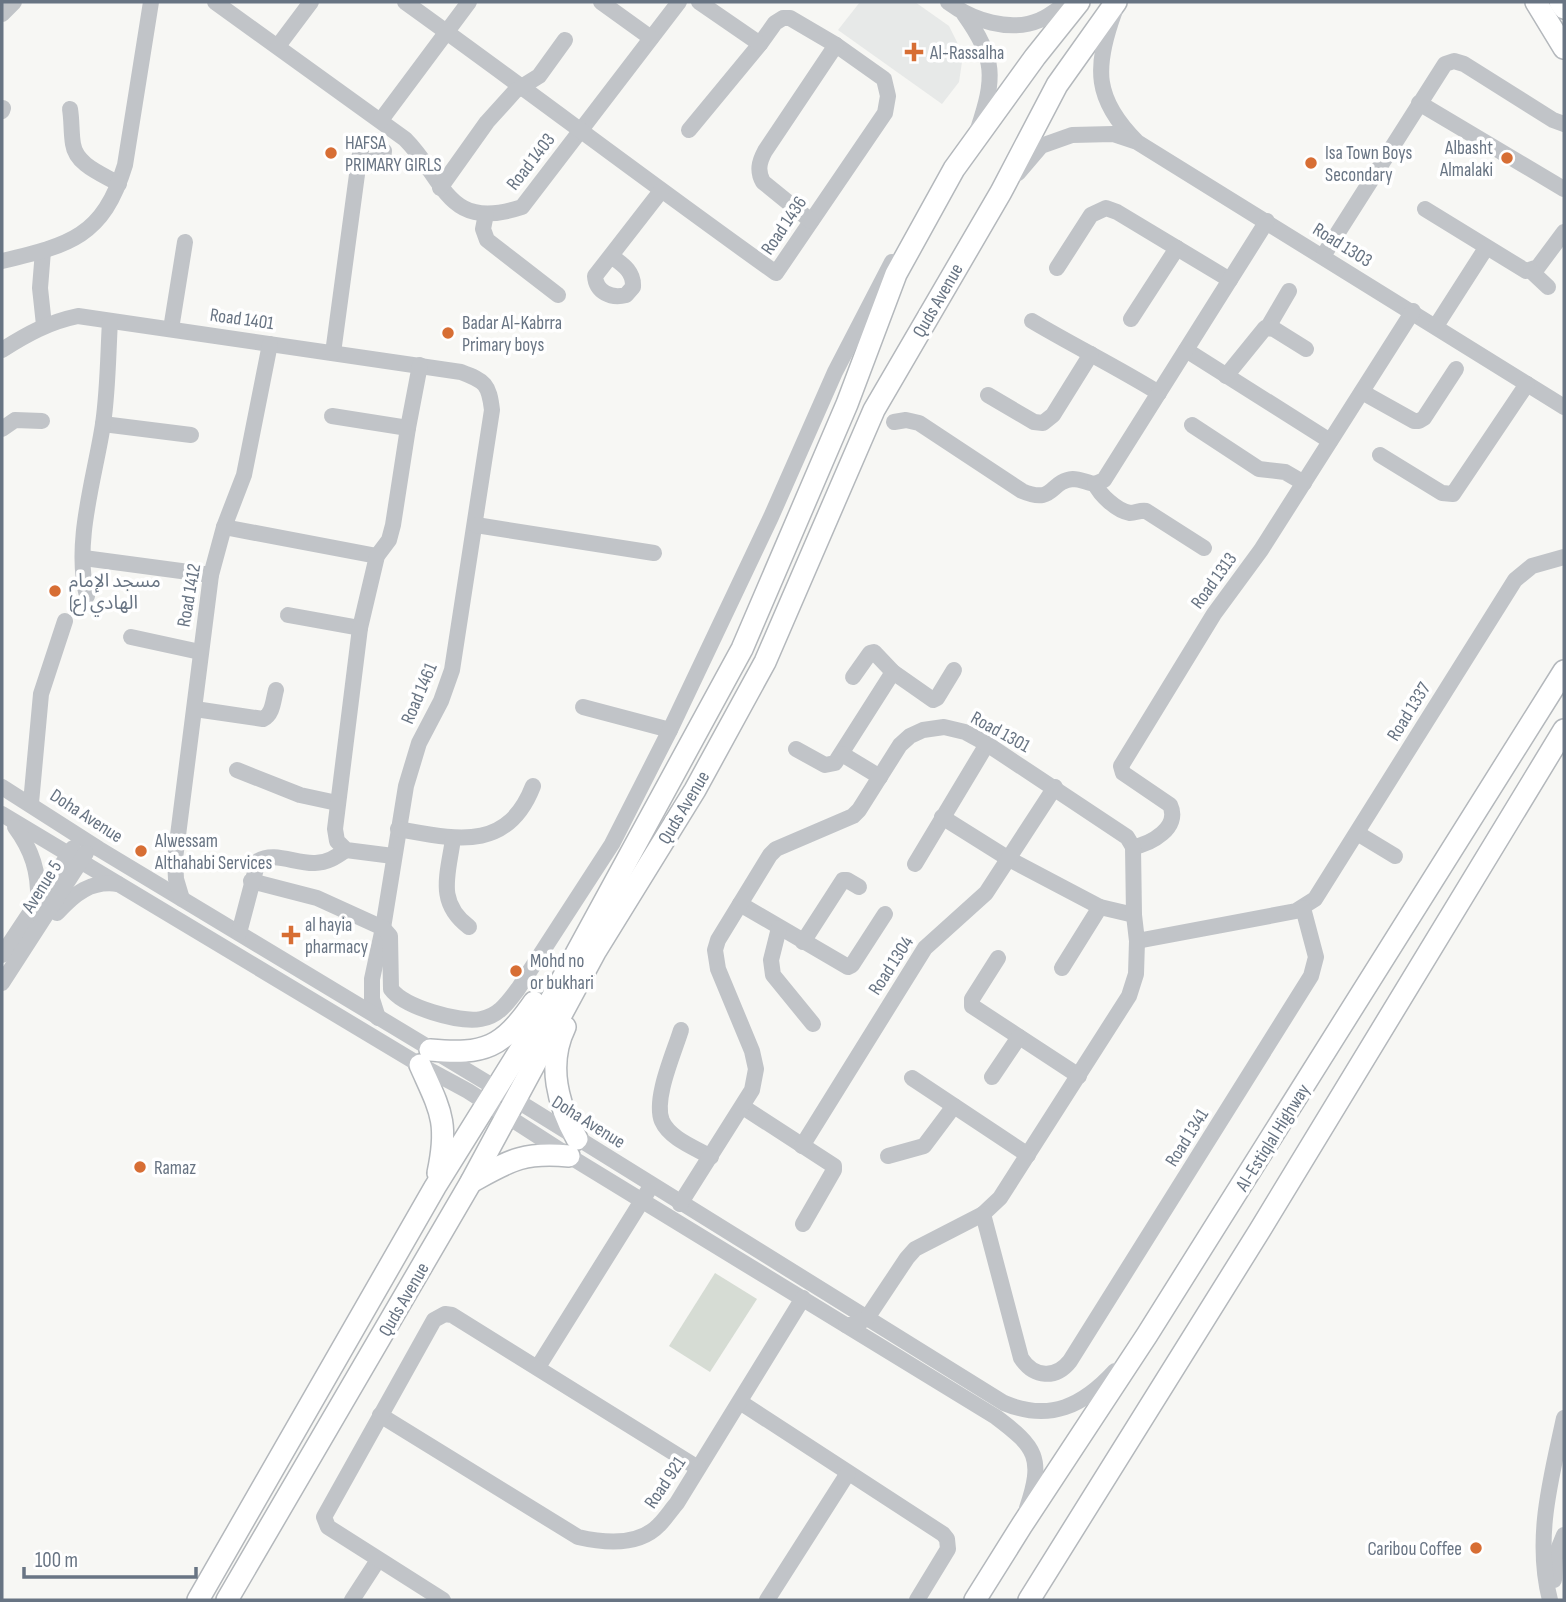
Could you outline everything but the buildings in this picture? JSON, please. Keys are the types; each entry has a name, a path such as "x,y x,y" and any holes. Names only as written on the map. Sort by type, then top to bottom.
{"main road":[{"name":"Quds Avenue","path":"198,1600 435,1187 547,1007 590,929 620,851 742,649 847,404 896,274 934,204 974,141 1079,2"},
{"name":"Quds Avenue","path":"227,1600 471,1182 596,952 695,790 765,662 874,410 1000,192 1057,85 1117,2"},
{"path":"1536,2 1564,48"},
{"path":"1560,2 1564,8"},
{"name":"Al-Estiqlal Highway","path":"975,1600 1147,1335 1564,671"},
{"name":"Al-Estiqlal Highway","path":"1029,1600 1268,1218 1564,730"},
{"path":"435,1187 444,1130 425,1057 471,1052 503,1040 516,1028 576,940 590,929"},
{"path":"471,1182 522,1156 546,1154 573,1147 559,1099 557,1055 562,1033 585,985 596,952"}],"street":[{"path":"2,14 14,2"},
{"path":"2,261 44,251 76,239 107,208 125,164 151,2"},
{"path":"215,2 381,120 411,145 440,188 459,206 486,214 483,229 487,240 558,295"},
{"path":"278,46 311,2"},
{"name":"Road 1436","path":"405,2 776,273 885,113 888,96 884,79 836,45"},
{"path":"381,120 469,2"},
{"path":"601,2 651,38"},
{"name":"Road 1403","path":"486,214 505,213 522,207 679,2"},
{"path":"699,2 760,44"},
{"path":"948,2 964,14 980,37 990,62 990,94 974,141"},
{"path":"964,14 1010,25 1040,21 1068,2"},
{"name":"Road 1303","path":"1117,2 1102,58 1101,84 1118,123 1137,142"},
{"path":"689,130 775,23 783,18 790,18 836,45 765,151 760,164 763,182 811,221"},
{"path":"440,188 487,122 510,95 539,76 565,40"},
{"path":"1322,256 1442,67 1450,62 1459,62 1553,120 1564,124"},
{"path":"1419,103 1564,189"},
{"path":"70,109 77,156 119,184"},
{"name":"Road 1303","path":"1000,192 1041,146 1072,135 1113,134 1137,142 1564,407"},
{"path":"333,353 358,163"},
{"path":"611,256 661,191"},
{"path":"251,881 317,898 383,928 390,936 391,989 422,1009 460,1018 481,1019 502,1010 620,851 670,730 771,517 835,372 918,218 934,204"},
{"path":"1057,268 1091,215 1100,209 1112,209 1230,280"},
{"path":"1425,209 1522,270 1531,271 1538,267 1564,232"},
{"path":"894,422 906,420 924,426 1022,491 1031,494 1048,494 1062,483 1074,479 1095,484 1104,480 1267,221"},
{"path":"170,329 184,242"},
{"path":"1131,319 1177,248"},
{"path":"1436,326 1486,248"},
{"path":"44,251 40,288 44,325"},
{"path":"1531,271 1548,287"},
{"path":"1226,376 1259,332 1268,327 1289,291"},
{"name":"Road 1313","path":"1133,847 1150,843 1162,834 1173,811 1170,805 1123,773 1121,766 1214,614 1261,550 1413,312"},
{"name":"Road 1401","path":"2,350 32,330 78,316 420,365 461,372 482,380"},
{"path":"87,596 82,578 88,511 103,424 110,321"},
{"path":"1032,321 1159,393"},
{"path":"1268,327 1306,349"},
{"name":"Road 1412","path":"182,899 176,879 175,859 211,575 224,527 244,475 270,344"},
{"path":"1186,350 1330,441"},
{"path":"988,395 1034,422 1043,423 1053,415 1091,354"},
{"path":"393,856 346,850 337,841 335,829 360,628 377,556 388,540 393,525 420,365"},
{"path":"1362,392 1414,421 1419,421 1424,418 1456,369"},
{"name":"Road 1461","path":"378,1018 372,999 372,979 383,928 405,786 419,743 441,701 452,670 476,525 492,410 490,393 482,380"},
{"path":"1380,455 1442,493 1453,494 1527,384"},
{"path":"332,416 408,428"},
{"path":"2,429 15,420 42,421"},
{"path":"103,424 191,435"},
{"path":"1192,425 1259,469 1285,472 1304,483"},
{"path":"1095,484 1103,496 1125,511 1146,511 1204,548"},
{"path":"476,525 654,553"},
{"path":"224,527 377,556"},
{"name":"Road 1337","path":"1303,908 1319,894 1516,580 1532,566 1564,557"},
{"path":"84,558 211,575"},
{"path":"288,615 360,628"},
{"path":"31,803 41,694 65,621"},
{"path":"131,637 200,652"},
{"path":"853,677 873,652 893,672 933,699 937,698 954,670"},
{"path":"796,749 828,766 835,763 893,672"},
{"path":"195,709 263,719 268,716 276,690"},
{"path":"583,708 670,730"},
{"name":"Road 1301","path":"680,1203 743,1107 754,1085 755,1061 718,969 715,950 723,930 769,855 776,849 848,819 859,810 900,745 910,736 923,730 944,727 965,732 1055,787 1127,837 1133,847"},
{"path":"915,864 987,744"},
{"path":"1537,776 1564,752"},
{"path":"842,754 880,777"},
{"path":"5,789 33,766"},
{"path":"237,770 295,793 337,803"},
{"path":"398,829 453,839 468,839 496,831 519,813 533,786"},
{"name":"Road 1304","path":"802,1146 925,948 980,900 1055,787"},
{"name":"Doha Avenue","path":"5,789 31,803 150,881 378,1018 425,1057"},
{"path":"3,814 15,826 31,853 36,869 38,900"},
{"name":"Doha Avenue","path":"3,814 119,884 425,1057 573,1147 652,1185 1004,1403 1022,1410 1038,1412 1053,1411 1074,1404 1099,1388 1147,1335"},
{"path":"942,817 1009,859 1100,907 1134,915"},
{"path":"1357,832 1395,856"},
{"path":"453,839 447,886 448,905 456,917 468,927"},
{"name":"Avenue 5","path":"2,983 35,934 86,841"},
{"path":"846,1325 855,1325 867,1318 911,1253 919,1246 983,1214 1000,1198 1129,996 1136,974 1137,941 1133,847"},
{"path":"239,933 258,861 265,856 314,863 328,861 346,850"},
{"name":"Avenue 5","path":"2,955 38,900 75,858"},
{"path":"150,881 168,871 175,859"},
{"path":"803,942 844,880 859,887"},
{"path":"35,934 73,896 87,887 106,882 119,884"},
{"path":"740,904 844,967 850,967 885,915"},
{"path":"1062,968 1100,907"},
{"path":"1137,941 1303,908"},
{"name":"Road 1341","path":"983,1214 1021,1358 1034,1371 1052,1374 1066,1367 1070,1361 1311,976 1316,957 1303,908"},
{"path":"779,928 771,960 773,975 813,1024"},
{"path":"998,958 971,1004 1079,1076"},
{"path":"348,999 359,993 372,979"},
{"path":"681,1030 661,1095 662,1121 677,1137 711,1157"},
{"path":"992,1077 1019,1037"},
{"path":"912,1078 1028,1156"},
{"path":"888,1156 924,1146 954,1106"},
{"path":"743,1107 833,1165 835,1169 803,1224"},
{"name":"Doha Avenue","path":"573,1147 643,1200 996,1417 1023,1437 1034,1459 1035,1473 1034,1488 1022,1525"},
{"path":"538,1367 652,1185"},
{"name":"Road 921","path":"380,1415 578,1537 599,1542 619,1542 639,1537 658,1527 740,1402 803,1298"},
{"path":"443,1600 328,1527 324,1521 324,1513 434,1320 445,1314 452,1315 538,1367 698,1468"},
{"path":"740,1402 943,1534 947,1539 946,1555 917,1600"},
{"path":"1552,1600 1544,1565 1543,1540 1547,1496 1564,1418"},
{"path":"1559,1444 1564,1461"},
{"path":"767,1600 848,1473"},
{"path":"1552,1600 1555,1556 1564,1535"},
{"path":"352,1600 378,1560"}],"shaded area":[{"name":"Al-Rassalha","path":"860,2 915,2 949,26 962,62 959,82 942,104 838,30"},
{"path":"715,1273 757,1299 710,1372 669,1346"}],"place":[{"name":"Al-Rassalha","path":"914,52"},
{"name":"HAFSA PRIMARY GIRLS","path":"331,153"},
{"name":"Albasht Almalaki","path":"1507,158"},
{"name":"Isa Town Boys Secondary","path":"1311,163"},
{"name":"Badar Al-Kabrra Primary boys","path":"448,333"},
{"name":"مسجد الإمام الهادي (ع)","path":"55,591"},
{"name":"Alwessam Althahabi Services","path":"141,851"},
{"name":"al hayia pharmacy","path":"291,935"},
{"name":"Mohd no or bukhari","path":"516,971"},
{"name":"Ramaz","path":"140,1167"},
{"name":"Caribou Coffee","path":"1476,1548"}]}
